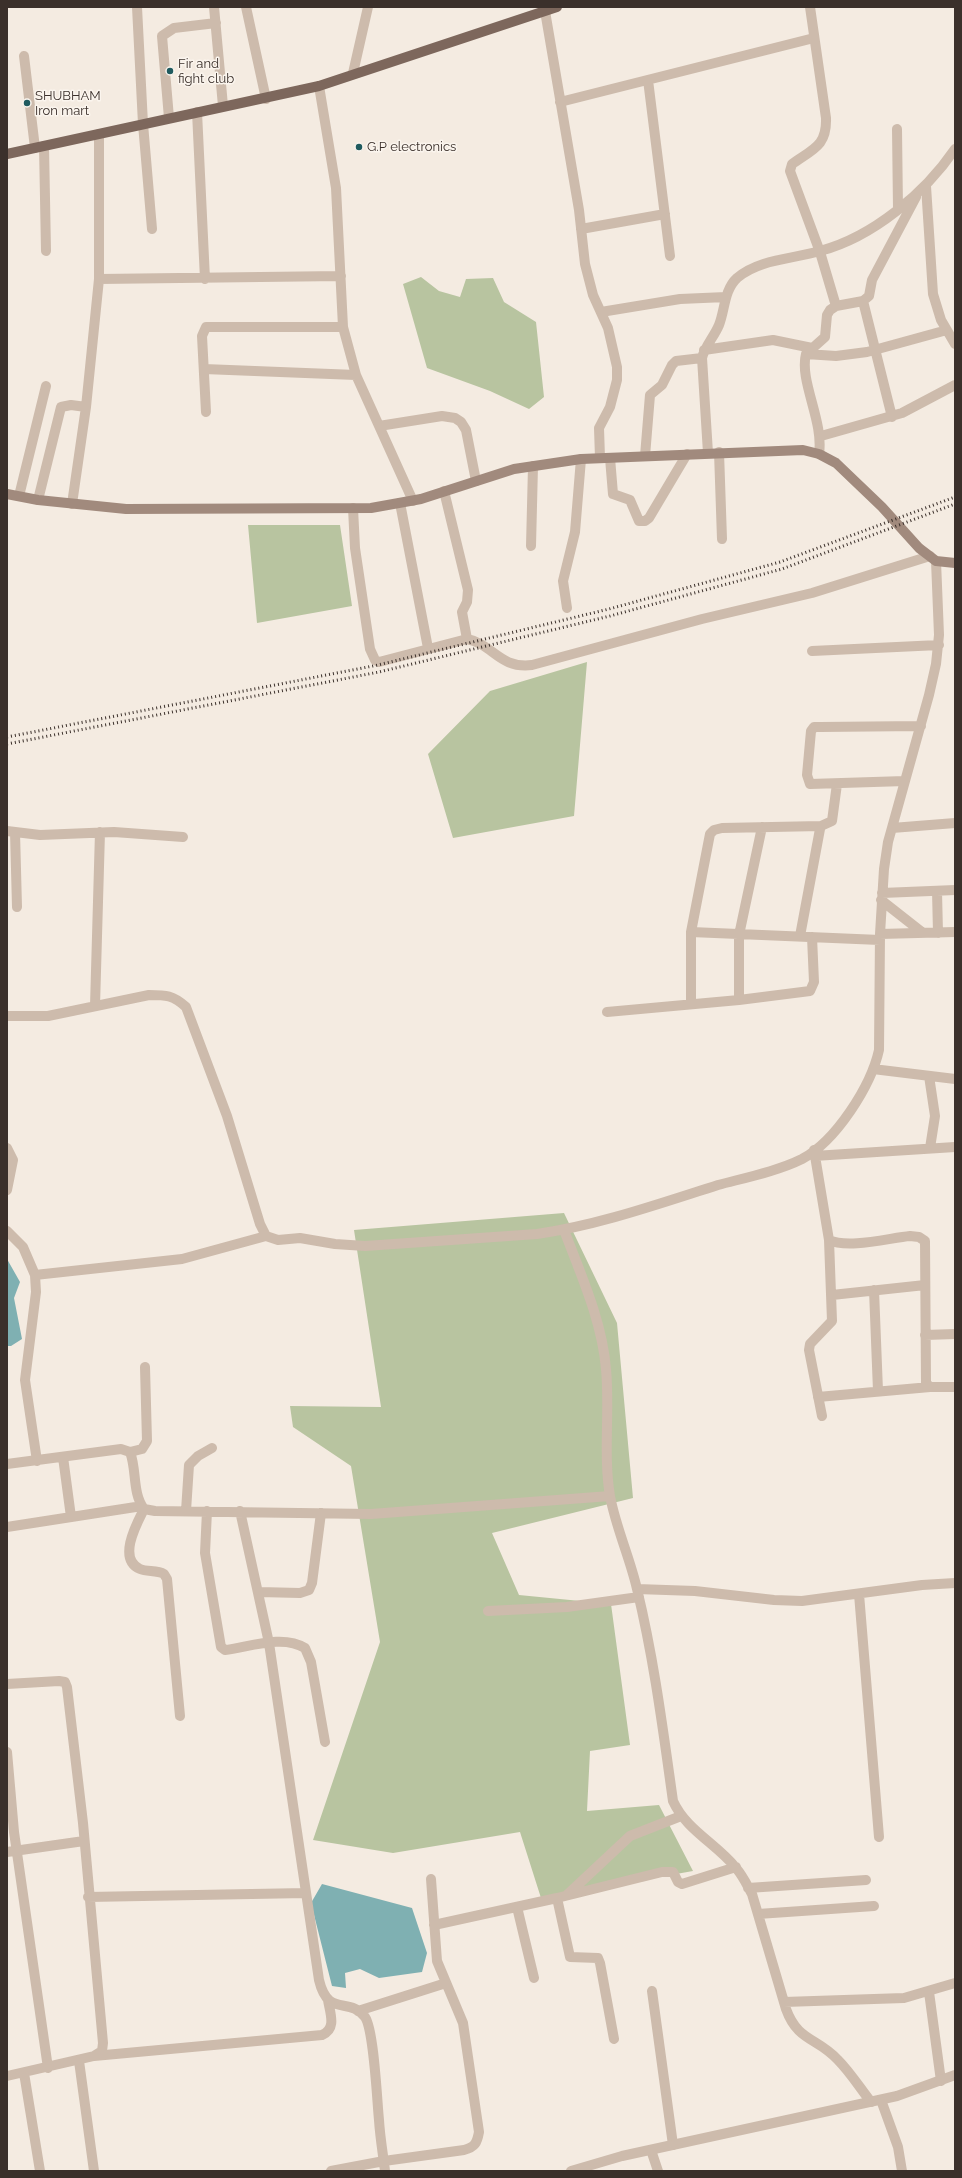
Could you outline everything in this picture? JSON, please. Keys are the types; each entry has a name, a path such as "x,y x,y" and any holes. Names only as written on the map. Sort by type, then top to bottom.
{"main road":[{"path":"7,154 223,106 266,99 319,86 352,73 557,7"},
{"path":"7,494 38,500 126,509 371,508 413,501 514,469 581,459 718,452 803,450 819,454 836,463 882,507 919,548 933,558 955,563"}],"street":[{"path":"137,7 143,124 152,229"},
{"path":"214,7 223,106"},
{"path":"246,7 266,99"},
{"path":"352,73 368,7"},
{"path":"810,7 826,118 826,130 824,139 818,146 792,164 790,171 820,252 836,306"},
{"path":"544,11 588,277 614,347 618,380 610,407 599,428 600,458"},
{"path":"168,118 162,36 174,28 216,23"},
{"path":"560,102 814,38"},
{"path":"24,56 39,147 46,251"},
{"path":"648,80 670,256"},
{"path":"319,86 336,188 343,326 356,375 413,501"},
{"path":"197,112 205,279"},
{"path":"897,129 898,209"},
{"path":"72,504 86,408 99,279 99,134"},
{"path":"708,453 703,354 718,327 726,297 730,287 736,279 759,266 820,252 851,241 898,209 926,186 955,149"},
{"path":"926,186 933,294 941,320 955,344"},
{"path":"819,454 821,436 804,362 809,351 825,336 827,314 836,306 863,301 868,296 872,280 918,193"},
{"path":"581,229 664,214"},
{"path":"99,279 205,279 341,276"},
{"path":"601,312 680,299 726,297"},
{"path":"863,301 892,417"},
{"path":"206,412 202,336 203,330 206,327 343,326"},
{"path":"645,456 650,395 662,385 668,371 676,361 773,340 809,351 836,356 875,350 947,330"},
{"path":"204,369 356,375"},
{"path":"821,436 892,417 917,407 955,385"},
{"path":"19,496 46,386"},
{"path":"38,500 61,407 71,405 86,408"},
{"path":"379,426 442,416 455,418 461,422 466,430 476,481"},
{"path":"718,452 722,539"},
{"path":"610,458 613,494 630,500 639,521 645,521 649,518 687,454"},
{"path":"567,608 563,581 575,532 581,459"},
{"path":"531,546 533,466"},
{"path":"444,491 468,590 467,602 462,612 468,639"},
{"path":"400,503 428,648"},
{"path":"35,1275 182,1259 266,1236 278,1240 300,1238 335,1244 365,1246 537,1234 564,1230 778,1167 802,1159 814,1153 847,1115 875,1066 879,1050 880,937 882,897 888,842 921,726 939,645 933,558 812,593 702,619 532,666 520,667 510,664 495,656 477,641 468,639 428,648 379,662 372,656 355,548 353,508"},
{"path":"812,651 939,645"},
{"path":"905,781 810,784 808,779 811,731 814,728 921,726"},
{"path":"691,1004 691,932 710,834 714,830 722,828 821,826 832,821 837,784"},
{"path":"892,828 955,823"},
{"path":"800,936 821,826"},
{"path":"739,1000 739,935 762,827"},
{"path":"17,907 11,831 52,836 100,832 183,837"},
{"path":"95,1006 100,832"},
{"path":"882,897 937,890 955,890"},
{"path":"937,890 938,933"},
{"path":"882,897 922,933"},
{"path":"691,932 739,935 880,937 955,932"},
{"path":"607,1012 739,1000 810,991 814,982 812,936"},
{"path":"7,1016 48,1016 149,995 163,995 176,998 186,1007 227,1116 260,1224 266,1236"},
{"path":"875,1066 955,1080"},
{"path":"929,1076 935,1116 930,1148"},
{"path":"814,1153 955,1147"},
{"path":"7,1148 13,1160 7,1190"},
{"path":"814,1153 829,1240 832,1295 832,1321 810,1344 809,1350 822,1416"},
{"path":"564,1230 599,1325 604,1348 607,1387 608,1476 610,1496 638,1593 658,1698 673,1801 681,1816 736,1867 748,1888 758,1914 789,2017 798,2032 832,2054 870,2102"},
{"path":"7,1231 22,1247 35,1275 36,1292 25,1380 37,1461"},
{"path":"829,1240 836,1243 847,1244 919,1236 925,1241 924,1375 926,1383 930,1388"},
{"path":"832,1295 925,1285"},
{"path":"874,1290 878,1391"},
{"path":"925,1334 955,1334"},
{"path":"7,1464 121,1449 130,1452 142,1449 148,1441 145,1367"},
{"path":"818,1397 878,1391 955,1387"},
{"path":"186,1511 189,1465 198,1456 212,1448"},
{"path":"130,1452 133,1459 139,1501 143,1507"},
{"path":"63,1457 71,1517"},
{"path":"7,1527 143,1507 186,1511 240,1510 371,1514 610,1496"},
{"path":"143,1507 130,1538 130,1554 137,1567 141,1570 159,1571 164,1574 167,1579 180,1716"},
{"path":"240,1510 269,1643 319,1980 322,1993 328,2000 358,2011 366,2018 370,2034 384,2166"},
{"path":"208,1511 205,1553 221,1648 225,1650 269,1643 292,1642 305,1648 309,1654 325,1742"},
{"path":"259,1592 300,1593 309,1590 312,1583 321,1513"},
{"path":"488,1611 567,1607 638,1593 695,1591 788,1601 802,1601 922,1585 955,1583"},
{"path":"859,1594 879,1837"},
{"path":"7,1684 65,1682 84,1841 88,1897 103,2043 102,2050 94,2056"},
{"path":"7,1752 12,1851 48,2068"},
{"path":"562,1897 626,1839 640,1830 681,1816"},
{"path":"12,1851 84,1841"},
{"path":"434,1925 562,1897 662,1872 673,1872 678,1882 682,1884 736,1867"},
{"path":"332,2171 384,2166 464,2150 472,2148 477,2142 479,2132 464,2023 437,1961 431,1879"},
{"path":"748,1888 866,1880"},
{"path":"88,1897 306,1893"},
{"path":"562,1897 570,1958 598,1958 614,2039"},
{"path":"758,1914 874,1906"},
{"path":"517,1907 534,1978"},
{"path":"358,2011 446,1983"},
{"path":"784,2002 904,1998 929,1992 955,1983"},
{"path":"652,1991 673,2145"},
{"path":"929,1992 941,2081"},
{"path":"7,2076 79,2061 94,2056 322,2035 329,2032 331,2028 332,2020 328,2000"},
{"path":"79,2061 94,2171"},
{"path":"24,2073 40,2171"},
{"path":"571,2171 651,2150 881,2100 941,2081 955,2075"},
{"path":"881,2100 898,2147 902,2171"},
{"path":"651,2150 658,2171"}],"green space":[{"path":"421,277 439,291 460,297 466,279 493,278 504,302 536,322 544,397 529,409 490,391 427,368 403,284"},
{"path":"248,525 340,525 352,606 257,623"},
{"path":"587,662 574,816 453,838 428,754 490,691"},
{"path":"564,1213 617,1323 633,1498 492,1533 519,1595 611,1604 630,1745 590,1751 587,1811 659,1805 693,1871 541,1898 520,1832 393,1853 313,1840 380,1642 351,1466 293,1427 290,1406 381,1407 354,1230"}],"water":[{"path":"7,1259 20,1282 14,1298 22,1339 11,1346 7,1346"},
{"path":"322,1884 412,1908 427,1953 422,1972 379,1978 360,1969 345,1973 346,1988 332,1986 311,1903"}],"railway":[{"path":"7,737 378,665 609,609 780,562 955,497"},
{"path":"7,744 379,672 610,616 782,569 955,504"}],"place":[{"name":"Fir and fight club","path":"170,71"},
{"name":"SHUBHAM Iron mart","path":"27,103"},
{"name":"G.P electronics","path":"359,147"}]}
